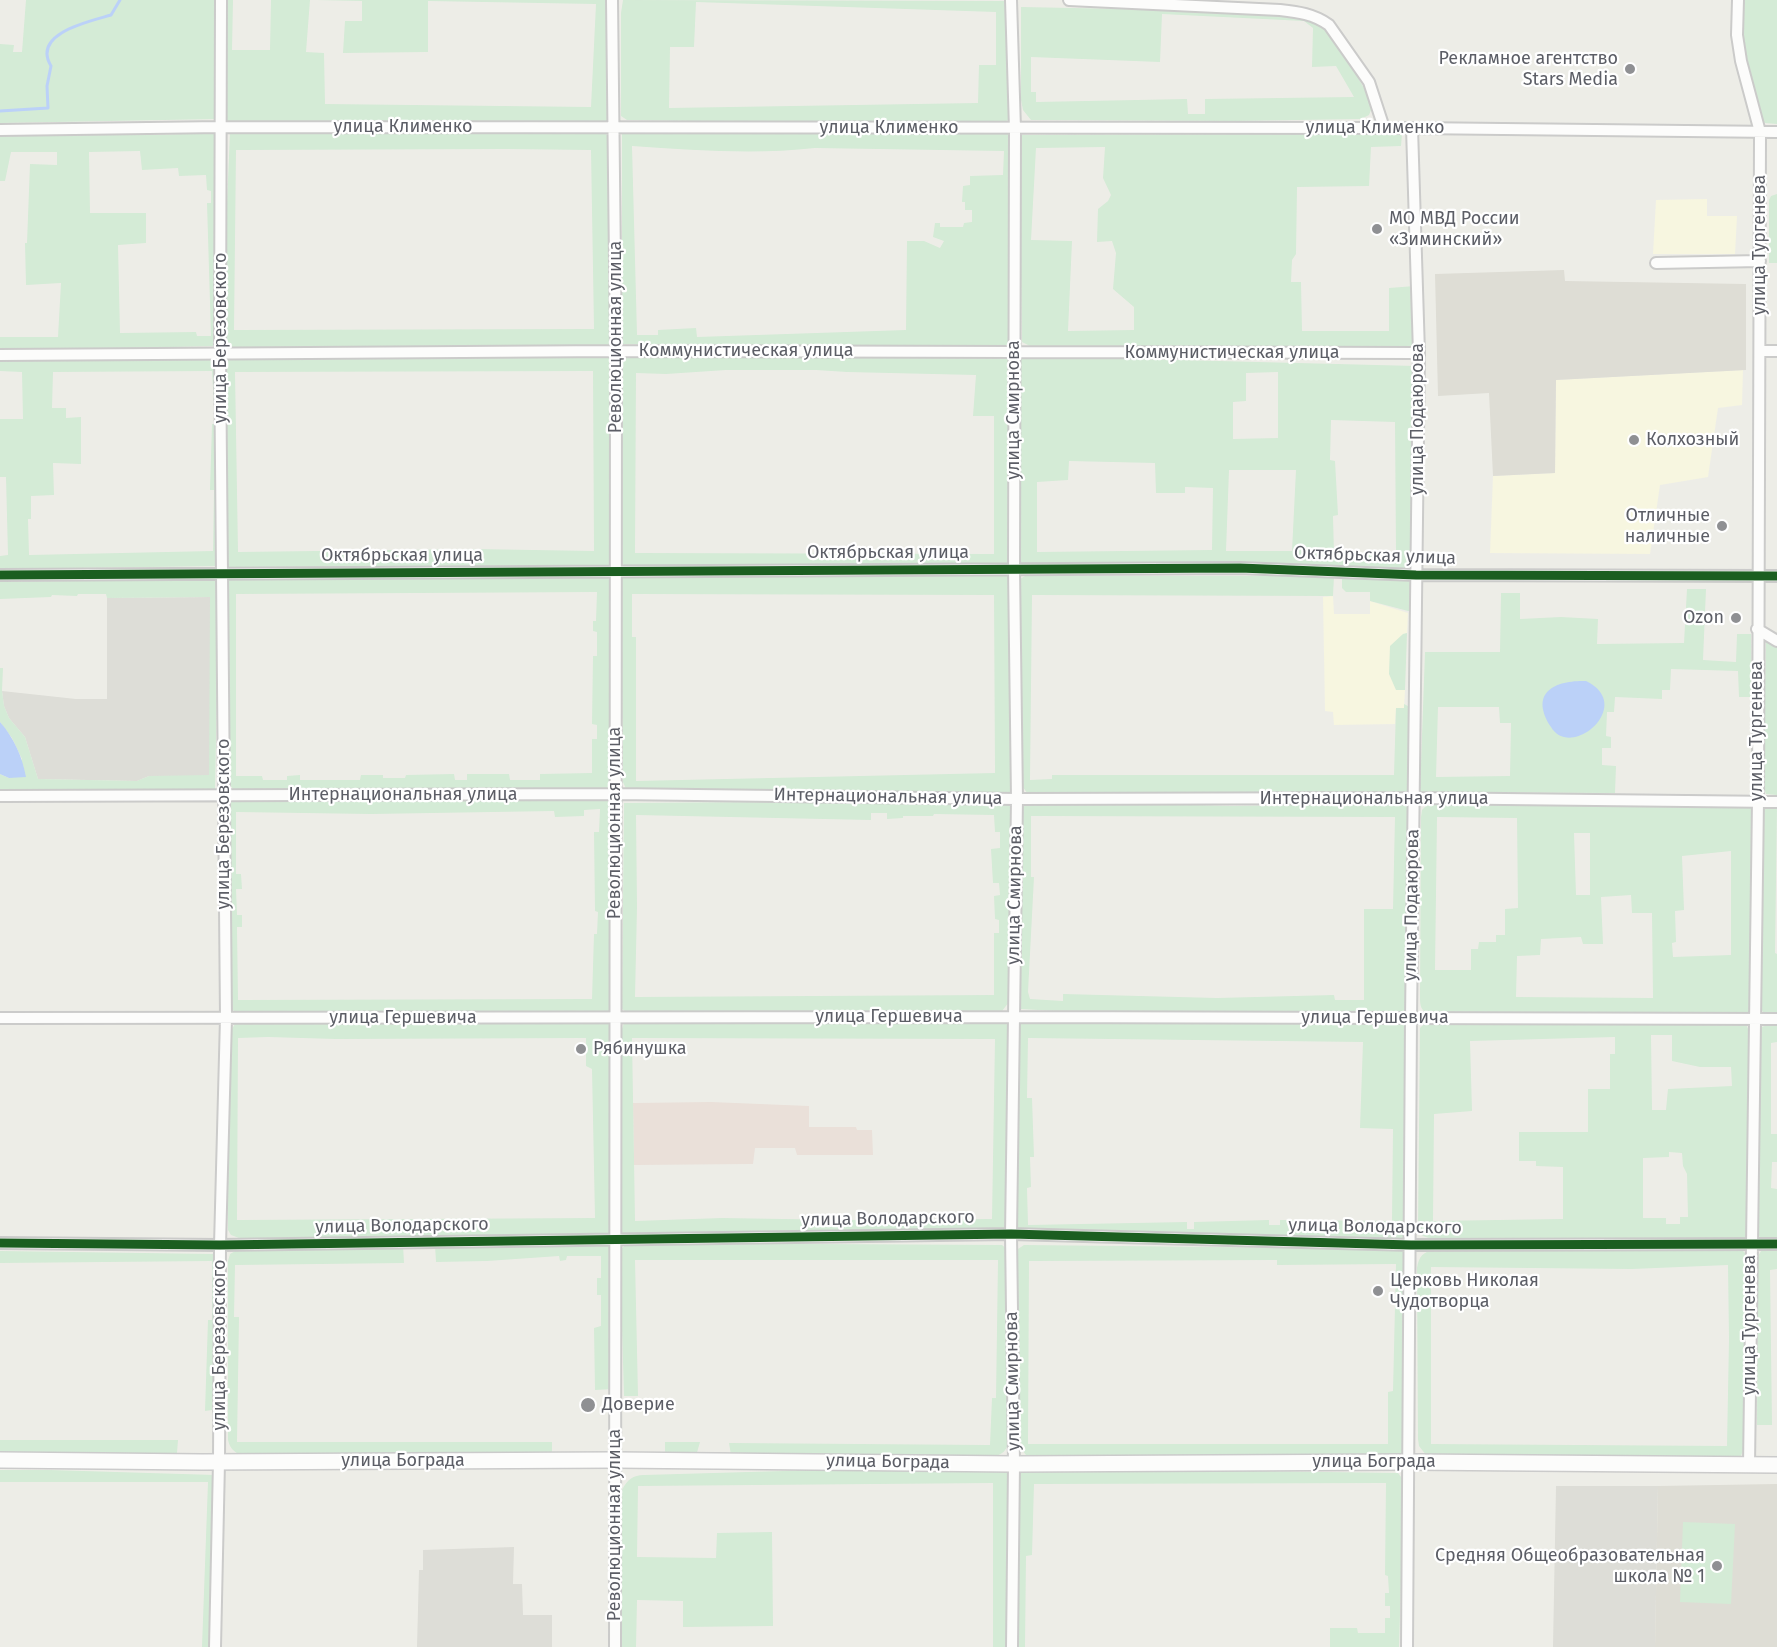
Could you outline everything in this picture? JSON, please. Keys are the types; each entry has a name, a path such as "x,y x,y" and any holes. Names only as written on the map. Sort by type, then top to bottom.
{"street":[{"name":"улица Березовского","path":"215,1647 220,1245 226,1018 220,352 221,0"},
{"name":"Революционная улица","path":"612,0 616,351 615,1647"},
{"name":"улица Смирнова","path":"1011,0 1015,129 1014,569 1017,799 1011,1234 1014,1464 1012,1647"},
{"path":"1069,0 1280,10 1320,19 1335,32 1369,82 1384,128"},
{"name":"улица Тургенева","path":"1738,0 1737,35 1741,61 1760,132 1758,801 1749,1466"},
{"name":"улица Клименко","path":"0,130 222,127 615,127 1412,128 1777,132"},
{"name":"улица Подаюрова","path":"1407,1647 1410,1462 1411,1018 1419,353 1412,128"},
{"path":"1656,263 1760,261"},
{"name":"Коммунистическая улица","path":"0,355 616,351 1419,353"},
{"path":"1761,351 1777,351"},
{"name":"Октябрьская улица","path":"0,575 1240,568 1416,575 1777,576"},
{"path":"1757,629 1777,641"},
{"name":"Интернациональная улица","path":"0,796 616,794 1017,799 1414,798 1777,801"},
{"name":"улица Гершевича","path":"0,1018 1014,1017 1777,1020"},
{"name":"улица Володарского","path":"0,1243 220,1245 1011,1234 1411,1245 1777,1244"},
{"name":"улица Бограда","path":"0,1460 219,1462 615,1460 1014,1464 1410,1462 1777,1466"}],"shaded area":[{"path":"26,0 219,0 218,119 0,123 0,44 14,45 13,52 22,52"},
{"path":"225,0 233,0 232,50 270,50 271,0 310,0 306,52 324,53 325,104 591,107 596,4 428,1 428,52 343,53 345,21 362,21 362,1 316,0 608,0 607,121 471,125 226,122 224,120"},
{"path":"623,0 1009,1 1010,119 1004,122 627,120 621,116","holes":["696,2 996,12 996,65 979,65 978,103 669,108 670,47 694,47"]},
{"path":"1743,0 1777,0 1777,124 1765,123 1762,119 1744,50"},
{"path":"1021,7 1124,9 1296,16 1317,22 1337,41 1369,97 1371,110 1369,115 1361,119 1031,120 1023,110 1021,100","holes":["1162,14 1304,21 1313,28 1312,67 1336,66 1354,97 1205,99 1205,114 1188,114 1187,99 1036,102 1036,92 1031,92 1031,57 1160,62"]},
{"path":"217,133 217,346 0,351 0,337 58,337 61,283 26,285 25,243 27,243 30,164 57,165 57,152 11,152 5,181 0,181 0,135","holes":["140,151 142,170 178,168 179,176 206,175 207,190 211,191 211,203 207,203 211,336 197,336 196,332 120,333 118,245 146,243 146,213 90,213 89,152"]},
{"path":"230,133 606,134 609,138 611,345 226,349 225,250","holes":["236,150 591,150 594,329 234,330"]},
{"path":"622,134 1013,134 1010,346 622,344","holes":["632,146 746,151 815,148 1004,151 1003,175 970,176 970,185 963,186 962,202 965,202 965,210 972,210 972,222 964,223 963,227 940,227 940,223 935,223 933,237 944,241 940,248 924,241 907,241 906,330 697,337 696,328 658,330 658,335 637,335"]},
{"path":"1402,134 1401,146 1371,147 1369,186 1297,187 1296,254 1292,260 1291,282 1301,282 1302,331 1389,331 1389,288 1415,286 1417,352 1032,347 1022,342 1019,135","holes":["1105,147 1103,178 1111,195 1108,201 1098,209 1097,242 1112,241 1116,253 1113,289 1134,307 1134,330 1068,331 1072,241 1031,240 1036,148"]},
{"path":"1777,194 1777,263 1769,263 1769,200 1771,196"},
{"path":"1707,199 1707,216 1737,216 1735,254 1653,254 1656,200"},
{"path":"1564,270 1565,281 1746,284 1746,370 1556,380 1555,473 1493,476 1489,393 1438,396 1435,274"},
{"path":"0,354 217,356 220,566 0,569 0,556 8,555 6,477 0,477 0,419 23,419 22,372 0,371","holes":["212,371 215,424 212,424 210,490 214,490 213,551 29,555 28,519 31,519 31,496 54,495 53,463 81,464 81,417 66,418 66,408 52,408 53,372"]},
{"path":"470,355 610,357 612,435 610,565 228,567 224,361 227,357","holes":["593,371 594,551 473,549 238,552 235,372"]},
{"path":"627,356 1013,356 1010,566 625,566 621,562 622,363","holes":["816,370 976,375 973,416 994,416 994,554 635,553 636,373"]},
{"path":"1020,356 1416,366 1410,567 1407,569 1211,564 1017,566","holes":["1278,372 1278,438 1233,439 1233,402 1246,401 1246,373","1331,420 1395,422 1396,554 1334,554 1333,516 1338,515 1335,461 1330,460","1069,461 1155,463 1156,493 1185,493 1185,487 1213,488 1212,550 1037,552 1037,482 1068,480","1229,470 1296,470 1292,551 1226,551"]},
{"name":"Колхозный","path":"1743,370 1742,405 1718,408 1708,477 1660,485 1650,554 1490,553 1493,476 1555,473 1556,380"},
{"path":"621,576 1008,576 1013,792 746,796 627,791 623,782","holes":["632,594 994,595 995,773 636,781 636,637 632,637"]},
{"path":"1025,576 1334,576 1333,596 1032,595 1030,780 1052,779 1052,775 1394,775 1396,708 1404,708 1404,704 1410,707 1409,793 1028,794 1022,786 1018,586 1020,579"},
{"path":"606,577 611,581 611,790 418,789 238,792 234,790 228,783 228,579","holes":["597,592 596,621 593,621 593,631 597,632 597,656 593,656 592,724 597,725 597,739 592,739 592,773 540,774 540,780 510,780 509,774 467,774 467,780 455,780 454,774 406,775 405,778 361,775 360,780 300,780 300,775 287,776 287,780 263,780 262,776 236,776 236,594"]},
{"path":"1342,577 1409,581 1412,586 1412,612 1370,601 1370,592 1346,592 1342,588"},
{"path":"219,579 215,789 0,793 0,774 9,778 22,759 12,738 0,722 0,668 3,668 4,706 9,718 25,737 38,779 137,781 149,776 209,775 210,597 107,598 106,594 78,594 77,596 52,595 51,597 0,599 0,582"},
{"path":"1687,589 1706,589 1703,660 1736,662 1737,634 1751,634 1752,697 1739,697 1738,671 1671,669 1670,690 1662,690 1662,699 1615,697 1614,712 1607,712 1606,736 1611,737 1611,748 1602,748 1602,765 1616,766 1615,793 1420,792 1425,652 1500,652 1501,593 1520,593 1520,619 1561,617 1598,619 1597,644 1684,643","holes":["1438,707 1499,707 1500,723 1511,723 1510,776 1436,777"]},
{"path":"1333,596 1334,614 1370,614 1370,601 1408,613 1407,633 1403,634 1396,690 1405,690 1404,708 1396,708 1395,724 1334,725 1333,712 1325,711 1323,597"},
{"path":"210,597 210,776 149,776 137,781 38,779 25,737 9,718 4,706 2,691 76,699 107,699 107,598"},
{"path":"1407,633 1405,690 1396,690 1389,674 1390,646"},
{"path":"1766,640 1777,647 1777,795 1766,794 1763,785"},
{"path":"612,800 610,1012 234,1011 230,1007 228,805 232,801","holes":["600,809 599,832 594,832 595,911 598,912 597,934 594,934 592,999 238,1000 237,927 242,927 242,915 237,915 236,889 242,889 241,874 236,874 236,812 371,814 554,811 555,817 584,816 584,810"]},
{"path":"898,801 1006,803 1012,808 1009,1002 1002,1011 628,1013 622,1009 624,803","holes":["871,813 887,813 887,819 903,818 903,816 933,816 934,814 994,815 995,832 1000,832 1000,848 991,849 993,883 999,883 1000,895 994,896 995,919 999,920 999,933 994,933 994,995 635,997 636,815 871,820"]},
{"path":"1090,802 1231,806 1410,803 1408,1011 1404,1014 1090,1013 1021,1009 1018,1007 1022,808 1028,803","holes":["1031,816 1395,817 1393,909 1364,909 1364,1000 1335,1000 1334,995 1217,998 1063,994 1063,1001 1030,999 1028,992 1034,877 1031,877"]},
{"path":"1430,802 1750,806 1753,809 1749,1015 1429,1014 1424,1011 1420,999 1422,810","holes":["1437,817 1517,818 1518,908 1505,909 1505,935 1496,935 1496,942 1479,942 1478,949 1471,949 1471,970 1435,970","1574,833 1590,833 1590,895 1576,895","1731,851 1731,955 1673,957 1672,943 1676,942 1675,911 1684,910 1682,856","1631,895 1632,913 1652,913 1653,998 1516,997 1517,956 1540,955 1541,939 1581,937 1583,944 1603,944 1601,897"]},
{"path":"1777,805 1775,953 1777,954 1777,1017 1765,1015 1761,1009 1761,811 1765,806"},
{"path":"629,1021 1005,1022 1010,1029 1009,1199 1005,1238 630,1235 623,1233 620,1229 621,1032 624,1023","holes":["632,1038 995,1039 992,1219 722,1218 635,1221"]},
{"path":"1019,1022 1404,1022 1407,1024 1406,1240 1017,1233","holes":["1028,1038 1363,1042 1360,1128 1393,1129 1392,1221 1280,1220 1280,1225 1269,1225 1269,1220 1194,1222 1194,1229 1187,1229 1187,1222 1028,1225 1027,1188 1031,1187 1030,1157 1034,1157 1032,1098 1027,1098"]},
{"path":"611,1023 610,1231 608,1234 242,1239 231,1235 228,1230 230,1032 235,1024","holes":["238,1038 586,1038 586,1066 592,1069 595,1218 237,1220"]},
{"path":"1425,1023 1746,1025 1749,1030 1746,1237 1744,1240 1618,1243 1432,1239 1423,1236 1418,1230 1420,1028","holes":["1651,1035 1672,1035 1672,1061 1700,1067 1731,1067 1732,1086 1668,1089 1666,1110 1652,1110","1615,1037 1615,1054 1610,1054 1610,1089 1588,1089 1588,1132 1519,1132 1519,1161 1536,1161 1536,1166 1563,1167 1563,1219 1433,1221 1434,1114 1472,1111 1470,1041","1669,1152 1682,1153 1683,1166 1687,1174 1688,1217 1680,1217 1680,1224 1666,1224 1666,1218 1643,1218 1643,1158 1669,1157"]},
{"path":"1777,1024 1777,1042 1771,1043 1771,1134 1777,1134 1777,1162 1772,1162 1771,1188 1777,1189 1777,1240 1762,1240 1756,1232 1759,1035 1762,1027"},
{"path":"711,1102 809,1106 809,1127 856,1127 857,1130 872,1130 873,1155 797,1155 795,1148 755,1148 753,1164 634,1165 633,1103"},
{"path":"610,1243 613,1389 595,1390 594,1328 601,1326 601,1295 597,1295 597,1278 601,1278 601,1256 567,1256 566,1260 560,1261 559,1256 436,1262 435,1245"},
{"path":"628,1243 1002,1245 1008,1250 1008,1443 1006,1448 995,1456 731,1455 729,1443 990,1445 992,1398 996,1398 998,1260 635,1260 638,1396 624,1396 620,1257 622,1248"},
{"path":"403,1245 404,1263 235,1265 234,1317 239,1317 237,1442 552,1442 552,1455 240,1455 235,1452 228,1440 228,1261 230,1254 239,1249"},
{"path":"1024,1245 1406,1249 1404,1453 1401,1456 1026,1455 1019,1446 1018,1249","holes":["1277,1260 1277,1265 1396,1264 1393,1391 1388,1392 1388,1444 1028,1444 1029,1261"]},
{"path":"1740,1248 1745,1253 1745,1446 1740,1458 1426,1455 1419,1446 1418,1439 1417,1268 1422,1255 1434,1250","holes":["1728,1265 1727,1446 1431,1444 1431,1267 1632,1269"]},
{"path":"1763,1248 1777,1248 1777,1269 1770,1270 1772,1425 1757,1425 1758,1256"},
{"path":"0,1251 216,1255 218,1321 212,1410 205,1411 208,1320 212,1320 212,1261 0,1263"},
{"path":"0,1440 178,1440 177,1453 0,1454"},
{"path":"665,1442 700,1442 696,1456 665,1457"},
{"path":"1031,1468 1398,1473 1404,1481 1399,1647 1330,1647 1330,1628 1357,1628 1358,1633 1385,1633 1385,1618 1390,1618 1390,1606 1385,1606 1385,1593 1389,1593 1388,1576 1385,1575 1386,1483 1034,1484 1032,1555 1026,1556 1025,1647 1019,1647 1018,1474"},
{"path":"853,1469 1005,1470 1007,1473 1007,1647 993,1647 993,1483 638,1486 637,1557 716,1558 717,1533 772,1532 773,1626 683,1627 683,1601 637,1600 636,1647 620,1647 622,1490 631,1479 644,1475"},
{"path":"0,1470 215,1475 211,1647 202,1647 208,1482 0,1482"},
{"name":"Средняя Общеобразовательная школа № 1","path":"1777,1484 1777,1647 1655,1647 1658,1486"},
{"path":"1556,1486 1658,1486 1655,1647 1553,1647"},
{"path":"1683,1522 1735,1524 1731,1604 1680,1602"},
{"path":"514,1547 513,1584 522,1584 523,1615 552,1615 552,1647 417,1647 419,1570 423,1570 423,1550"}],"water":[{"path":"1574,681 1586,681 1600,691 1604,703 1602,715 1595,726 1584,734 1572,738 1560,736 1551,727 1545,715 1544,697 1555,686"},
{"path":"0,722 17,748 26,777 9,778 0,774"}],"waterway":[{"path":"0,111 48,108 47,86 51,66 47,55 49,45 66,30 111,15 120,0"}],"cycle path":[{"path":"0,575 1240,568 1416,575 1777,576"},
{"path":"0,1243 220,1245 1011,1234 1411,1245 1777,1244"}],"place":[{"name":"Рекламное агентство Stars Media","path":"1630,69"},
{"name":"МО МВД России «Зиминский»","path":"1377,229"},
{"name":"Колхозный","path":"1634,440"},
{"name":"Отличные наличные","path":"1722,526"},
{"name":"Ozon","path":"1736,618"},
{"name":"Рябинушка","path":"581,1049"},
{"name":"Церковь Николая Чудотворца","path":"1378,1291"},
{"name":"Доверие","path":"588,1405"},
{"name":"Средняя Общеобразовательная школа № 1","path":"1717,1566"}]}
